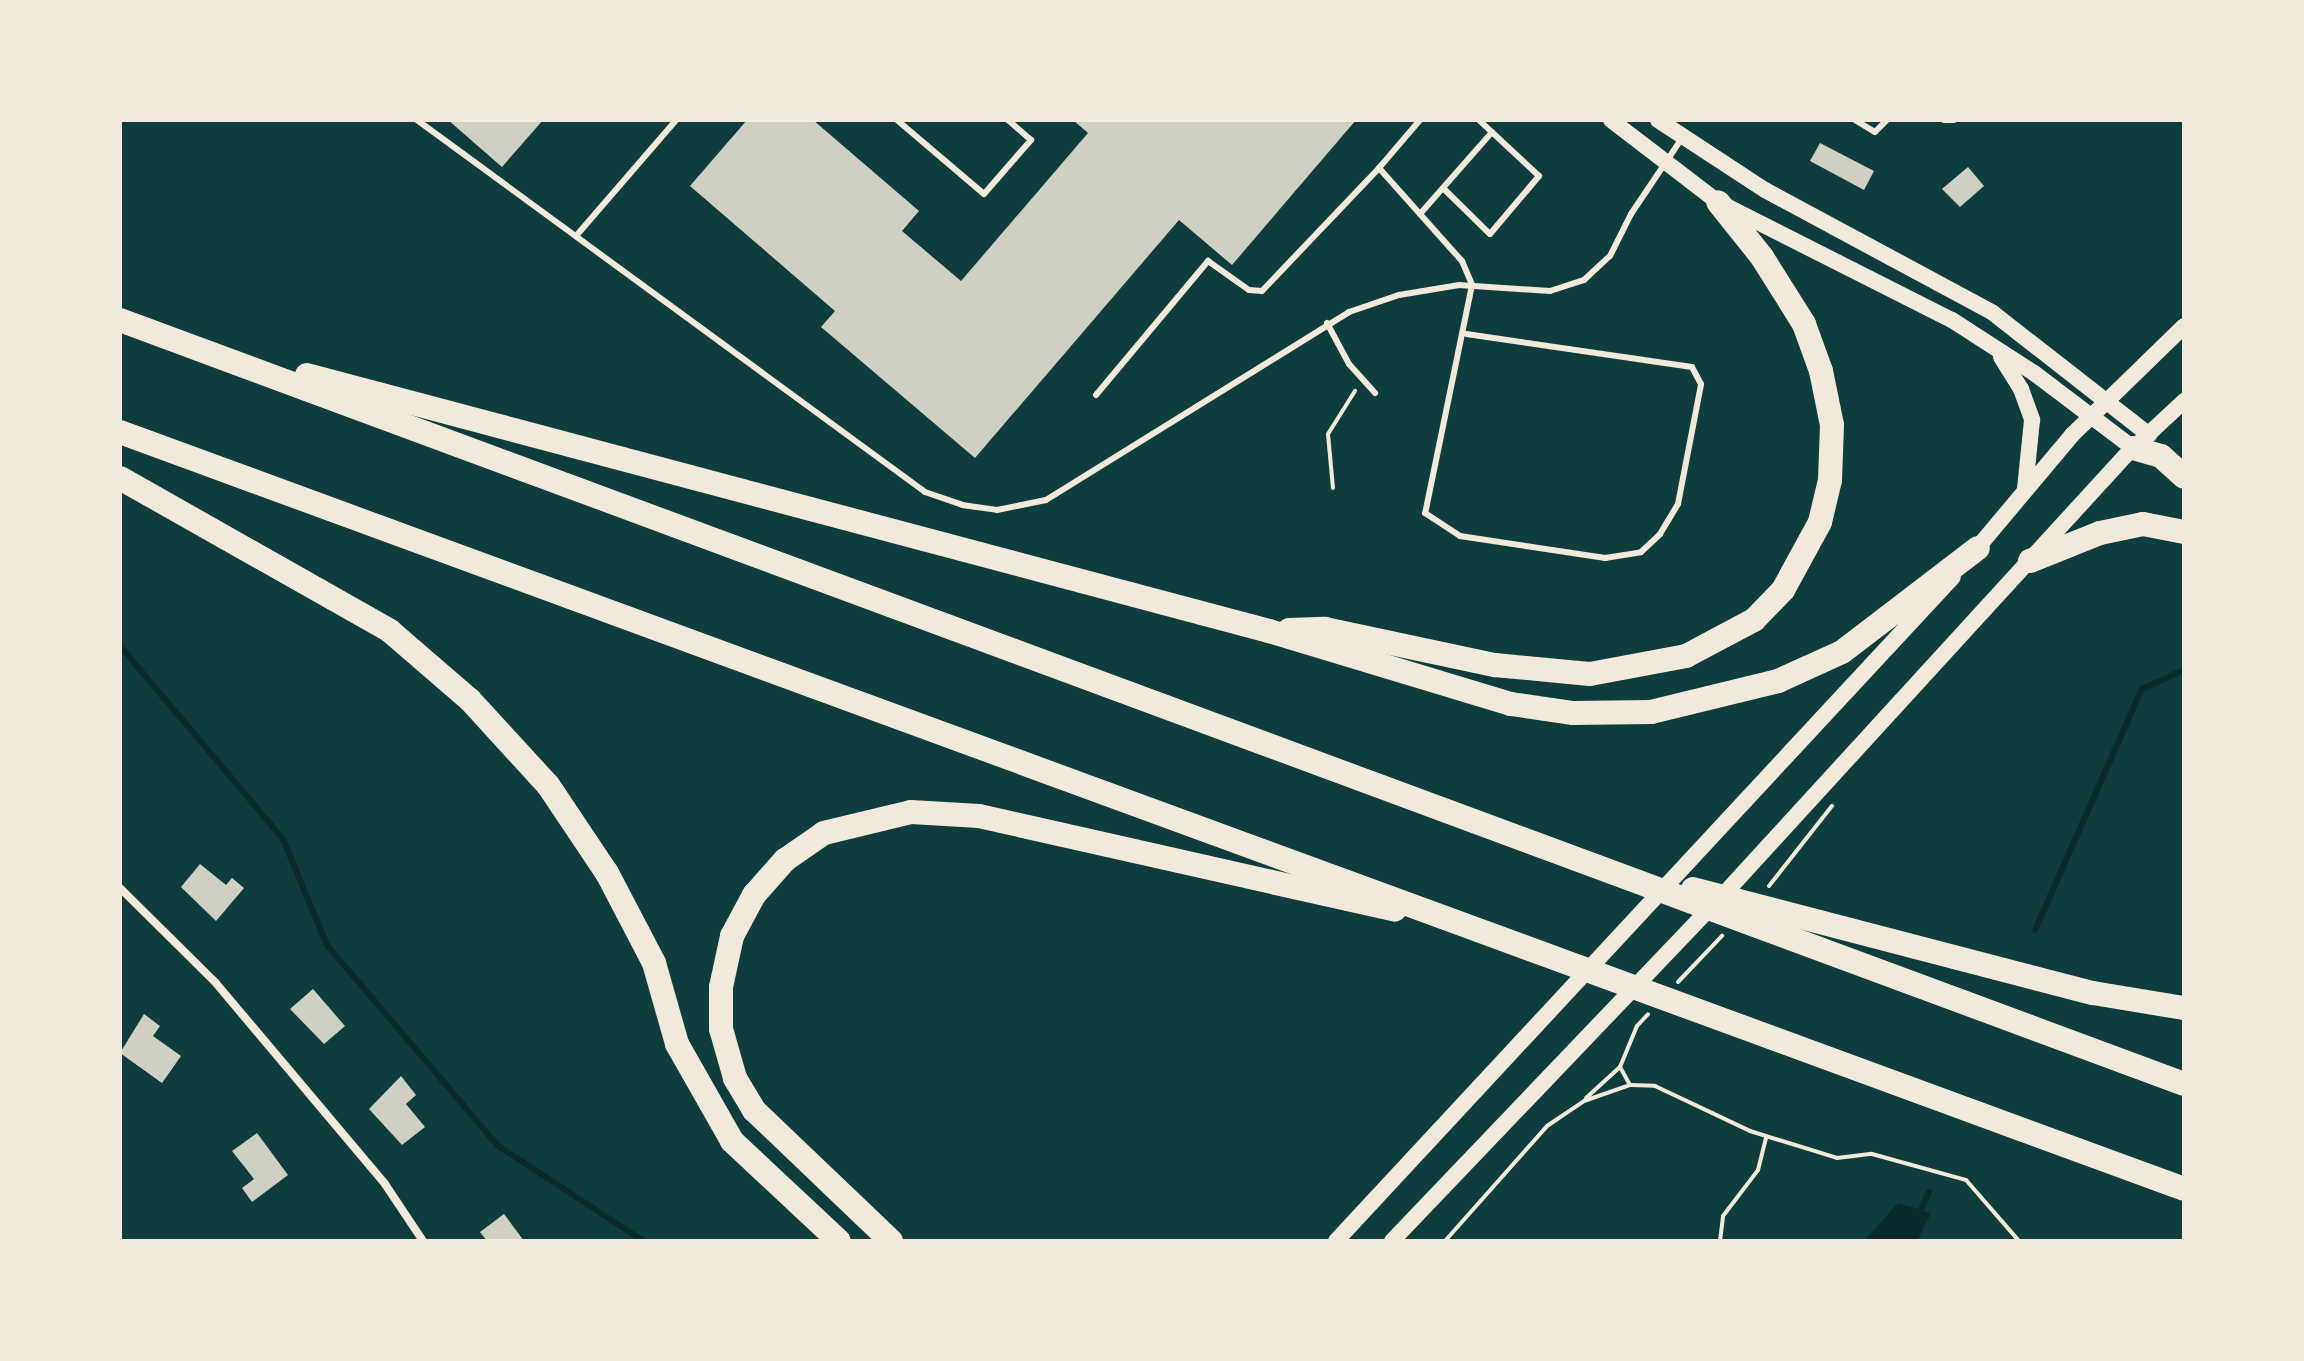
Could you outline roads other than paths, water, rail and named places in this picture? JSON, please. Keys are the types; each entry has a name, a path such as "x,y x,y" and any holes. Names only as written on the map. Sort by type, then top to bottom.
{"highway":[{"path":"1269,631 1325,629 1510,667 1590,674 1686,656 1754,620 1783,590 1820,522 1830,480 1832,425 1821,371 1804,324 1762,257 1718,202"},
{"path":"120,320 1636,877 1741,925 2184,1084"},
{"path":"193,348 481,417 790,506 1269,631 1511,704 1573,713 1651,712 1778,681 1842,652 1978,548"},
{"path":"120,432 1557,955 2184,1189"},
{"path":"2141,442 2184,477"},
{"path":"120,478 390,631 470,700 548,785 607,873 654,963 677,1044 732,1141 839,1241"},
{"path":"2030,561 2100,533 2143,524 2184,532"},
{"path":"891,1241 754,1110 735,1078 721,1029 721,987 732,936 746,909 785,860 824,833 911,812 979,816 1502,935"},
{"path":"1636,877 1768,899 2093,993 2184,1008"}],"main road":[{"path":"1611,120 1664,165 1718,202 1952,320 1998,353 2034,373 2089,417 2141,442"},
{"path":"1658,120 1765,190 1993,313 2107,398 2141,442"},
{"path":"1336,1241 1978,548 2089,417 2184,326"},
{"path":"1998,353 2021,389 2032,420 2025,489"},
{"path":"1392,1241 1725,893 2141,442 2184,401"}],"street":[{"path":"120,888 215,982 385,1184 423,1241"}],"lane":[{"path":"417,120 925,492 962,505 997,510 1046,500 1327,323 1399,295 1472,285 1550,291 1584,280 1610,256 1682,138"},
{"path":"576,236 676,120"},
{"path":"897,120 984,194 1031,140 1008,120"},
{"path":"1096,395 1208,261 1249,290 1262,291 1379,168 1420,120"},
{"path":"1444,189 1490,234 1539,176 1479,120"},
{"path":"1855,120 1875,132 1887,120"},
{"path":"1944,120 1954,120"},
{"path":"1420,214 1492,132"},
{"path":"1379,168 1462,261 1472,285 1466,334 1425,513 1460,536 1605,558 1641,552 1660,534 1678,504 1701,384 1692,367 1466,334"},
{"path":"1327,323 1375,393"}],"water":[{"path":"1898,1203 1931,1213 1917,1241 1864,1241"}],"waterway":[{"path":"120,646 283,839 327,945 497,1145 643,1241"},
{"path":"2035,930 2142,689 2184,670"},
{"path":"1919,1214 1929,1192"}]}
